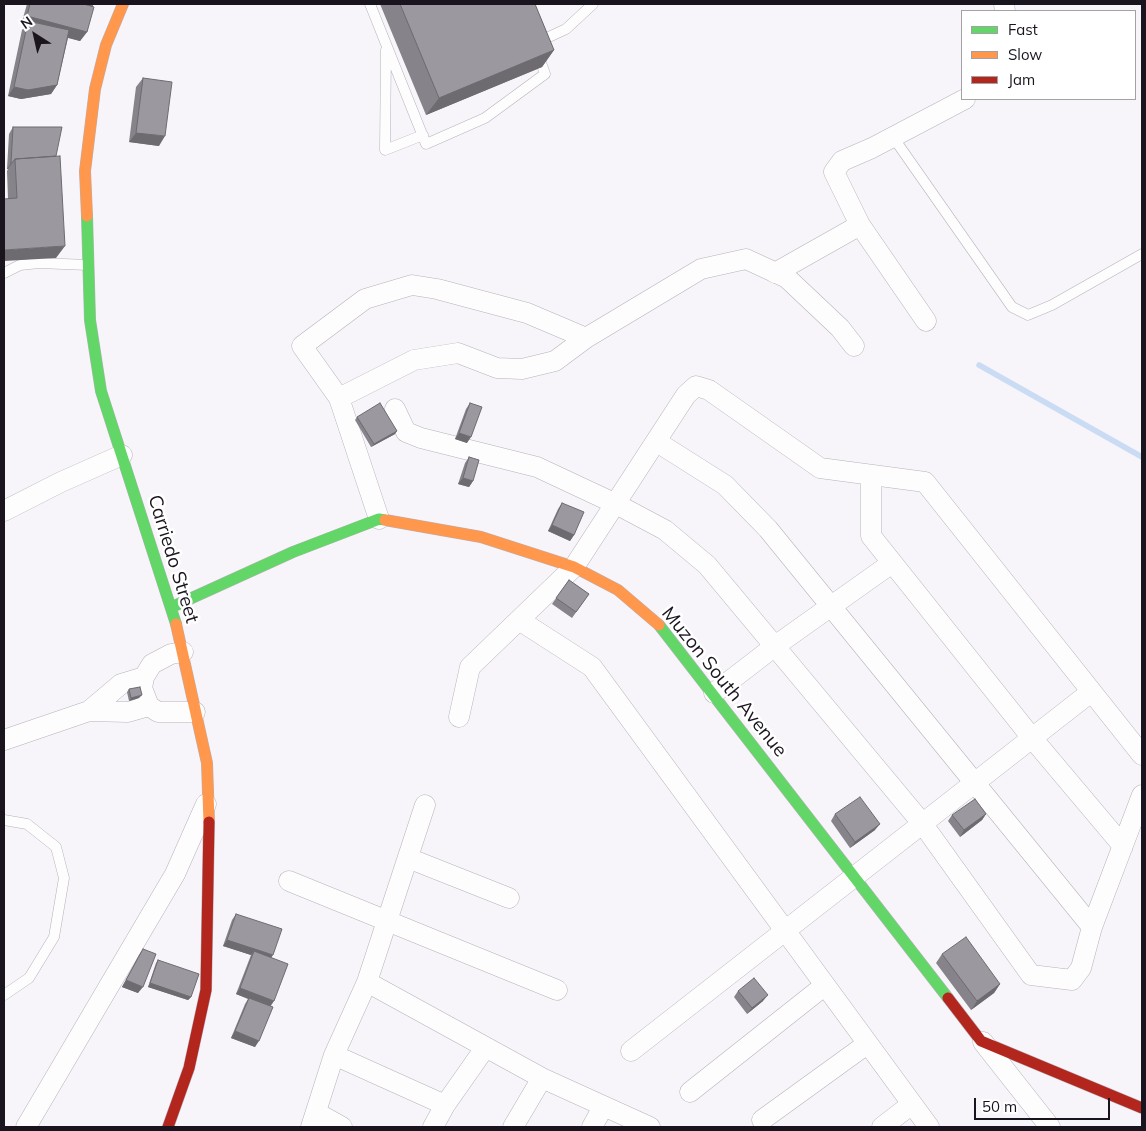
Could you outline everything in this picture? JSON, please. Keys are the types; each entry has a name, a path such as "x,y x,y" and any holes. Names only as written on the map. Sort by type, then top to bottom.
{"street":[{"name":"Carriedo Street","path":"123,4 106,44 95,89 85,170 90,320 101,392 172,607 183,652 194,712 207,763 209,797 206,990 189,1068 168,1127"},
{"path":"926,321 860,225 834,172 842,161 893,137 963,100"},
{"path":"775,273 860,225"},
{"path":"339,398 414,360 458,353 497,368 522,369 555,361 586,338 701,269 746,259 787,278 840,328 854,346"},
{"path":"172,607 293,552 379,518 339,398 302,346 365,299 412,285 464,296 527,313 586,338"},
{"path":"459,718 470,667 574,567 686,395 696,386 709,390 820,468 925,482 1142,755"},
{"path":"395,409 406,432 421,438 537,467 616,504 665,530 707,565 922,823 1031,975 1072,980 1081,968 1092,927 1142,795"},
{"path":"657,442 725,485 768,528 1092,927"},
{"path":"4,511 61,482 122,455"},
{"path":"871,475 871,536 1032,738 1123,846"},
{"name":"Muzon South Avenue","path":"379,518 481,538 574,567 618,590 662,627 856,875 981,1041"},
{"path":"714,693 775,646 892,562"},
{"path":"519,620 592,667 784,932 929,1127"},
{"path":"183,652 171,654 152,664 144,677 142,688 149,706 158,712 194,712"},
{"path":"4,740 89,710 121,684 144,677"},
{"path":"631,1051 1091,692"},
{"path":"89,710 128,712 149,706"},
{"path":"26,1127 176,874 209,797"},
{"path":"342,1127 314,1120 334,1055 367,982 425,805"},
{"path":"408,858 509,898"},
{"path":"288,881 557,990"},
{"path":"367,982 542,1078 603,1108 650,1127"},
{"path":"690,1092 824,986"},
{"path":"981,1041 1142,1108"},
{"path":"981,1041 1050,1127"},
{"path":"762,1120 867,1044"},
{"path":"433,1127 445,1105 485,1048"},
{"path":"334,1055 445,1105"},
{"path":"513,1127 542,1078"},
{"path":"882,1127 912,1104"},
{"path":"592,1127 603,1108"}],"lane":[{"path":"370,4 426,144 485,118 546,74 533,39 566,30 593,4"},
{"path":"386,44 385,150 423,135"},
{"path":"893,137 1012,307 1028,315 1052,306 1142,254"},
{"path":"4,273 20,265 39,263 88,265"},
{"path":"4,820 27,824 56,847 64,878 54,937 29,978 4,995"}],"building":[{"path":"30,4 84,4 94,7 87,32 27,16"},
{"path":"400,4 535,4 554,50 439,98"},
{"path":"28,21 69,30 57,85 28,90 14,87"},
{"path":"143,78 172,82 165,136 136,133"},
{"path":"13,127 62,127 56,156 15,159 11,163"},
{"path":"60,156 65,246 4,250 4,199 17,198 15,159"},
{"path":"380,403 397,431 374,444 357,417"},
{"path":"470,403 482,407 471,437 459,433"},
{"path":"469,457 479,460 473,481 463,478"},
{"path":"562,503 584,512 574,535 552,525"},
{"path":"569,580 589,594 576,612 556,598"},
{"path":"140,687 142,695 131,698 129,689"},
{"path":"860,797 880,824 855,842 835,814"},
{"path":"975,799 986,814 964,830 952,815"},
{"path":"236,914 282,929 273,955 227,940"},
{"path":"966,937 1000,984 977,1001 942,954"},
{"path":"143,949 156,954 143,987 126,980"},
{"path":"254,951 288,964 274,1001 240,988"},
{"path":"158,960 199,974 191,997 150,983"},
{"path":"754,978 768,995 752,1008 738,991"},
{"path":"249,998 273,1007 259,1041 235,1031"}],"waterway":[{"path":"979,365 1142,457"}],"traffic: fast":[{"path":"87,216 90,320 101,391 176,624"},
{"path":"172,607 293,552 379,519 385,520"},
{"path":"659,625 948,998"}],"traffic: slow":[{"path":"87,216 85,171 95,89 106,45 123,4"},
{"path":"385,520 481,537 574,567 618,590 659,625"},
{"path":"176,624 207,763 209,822"}],"traffic: jam":[{"path":"168,1127 189,1068 206,990 209,822"},
{"path":"948,998 981,1041 1142,1108"}]}
